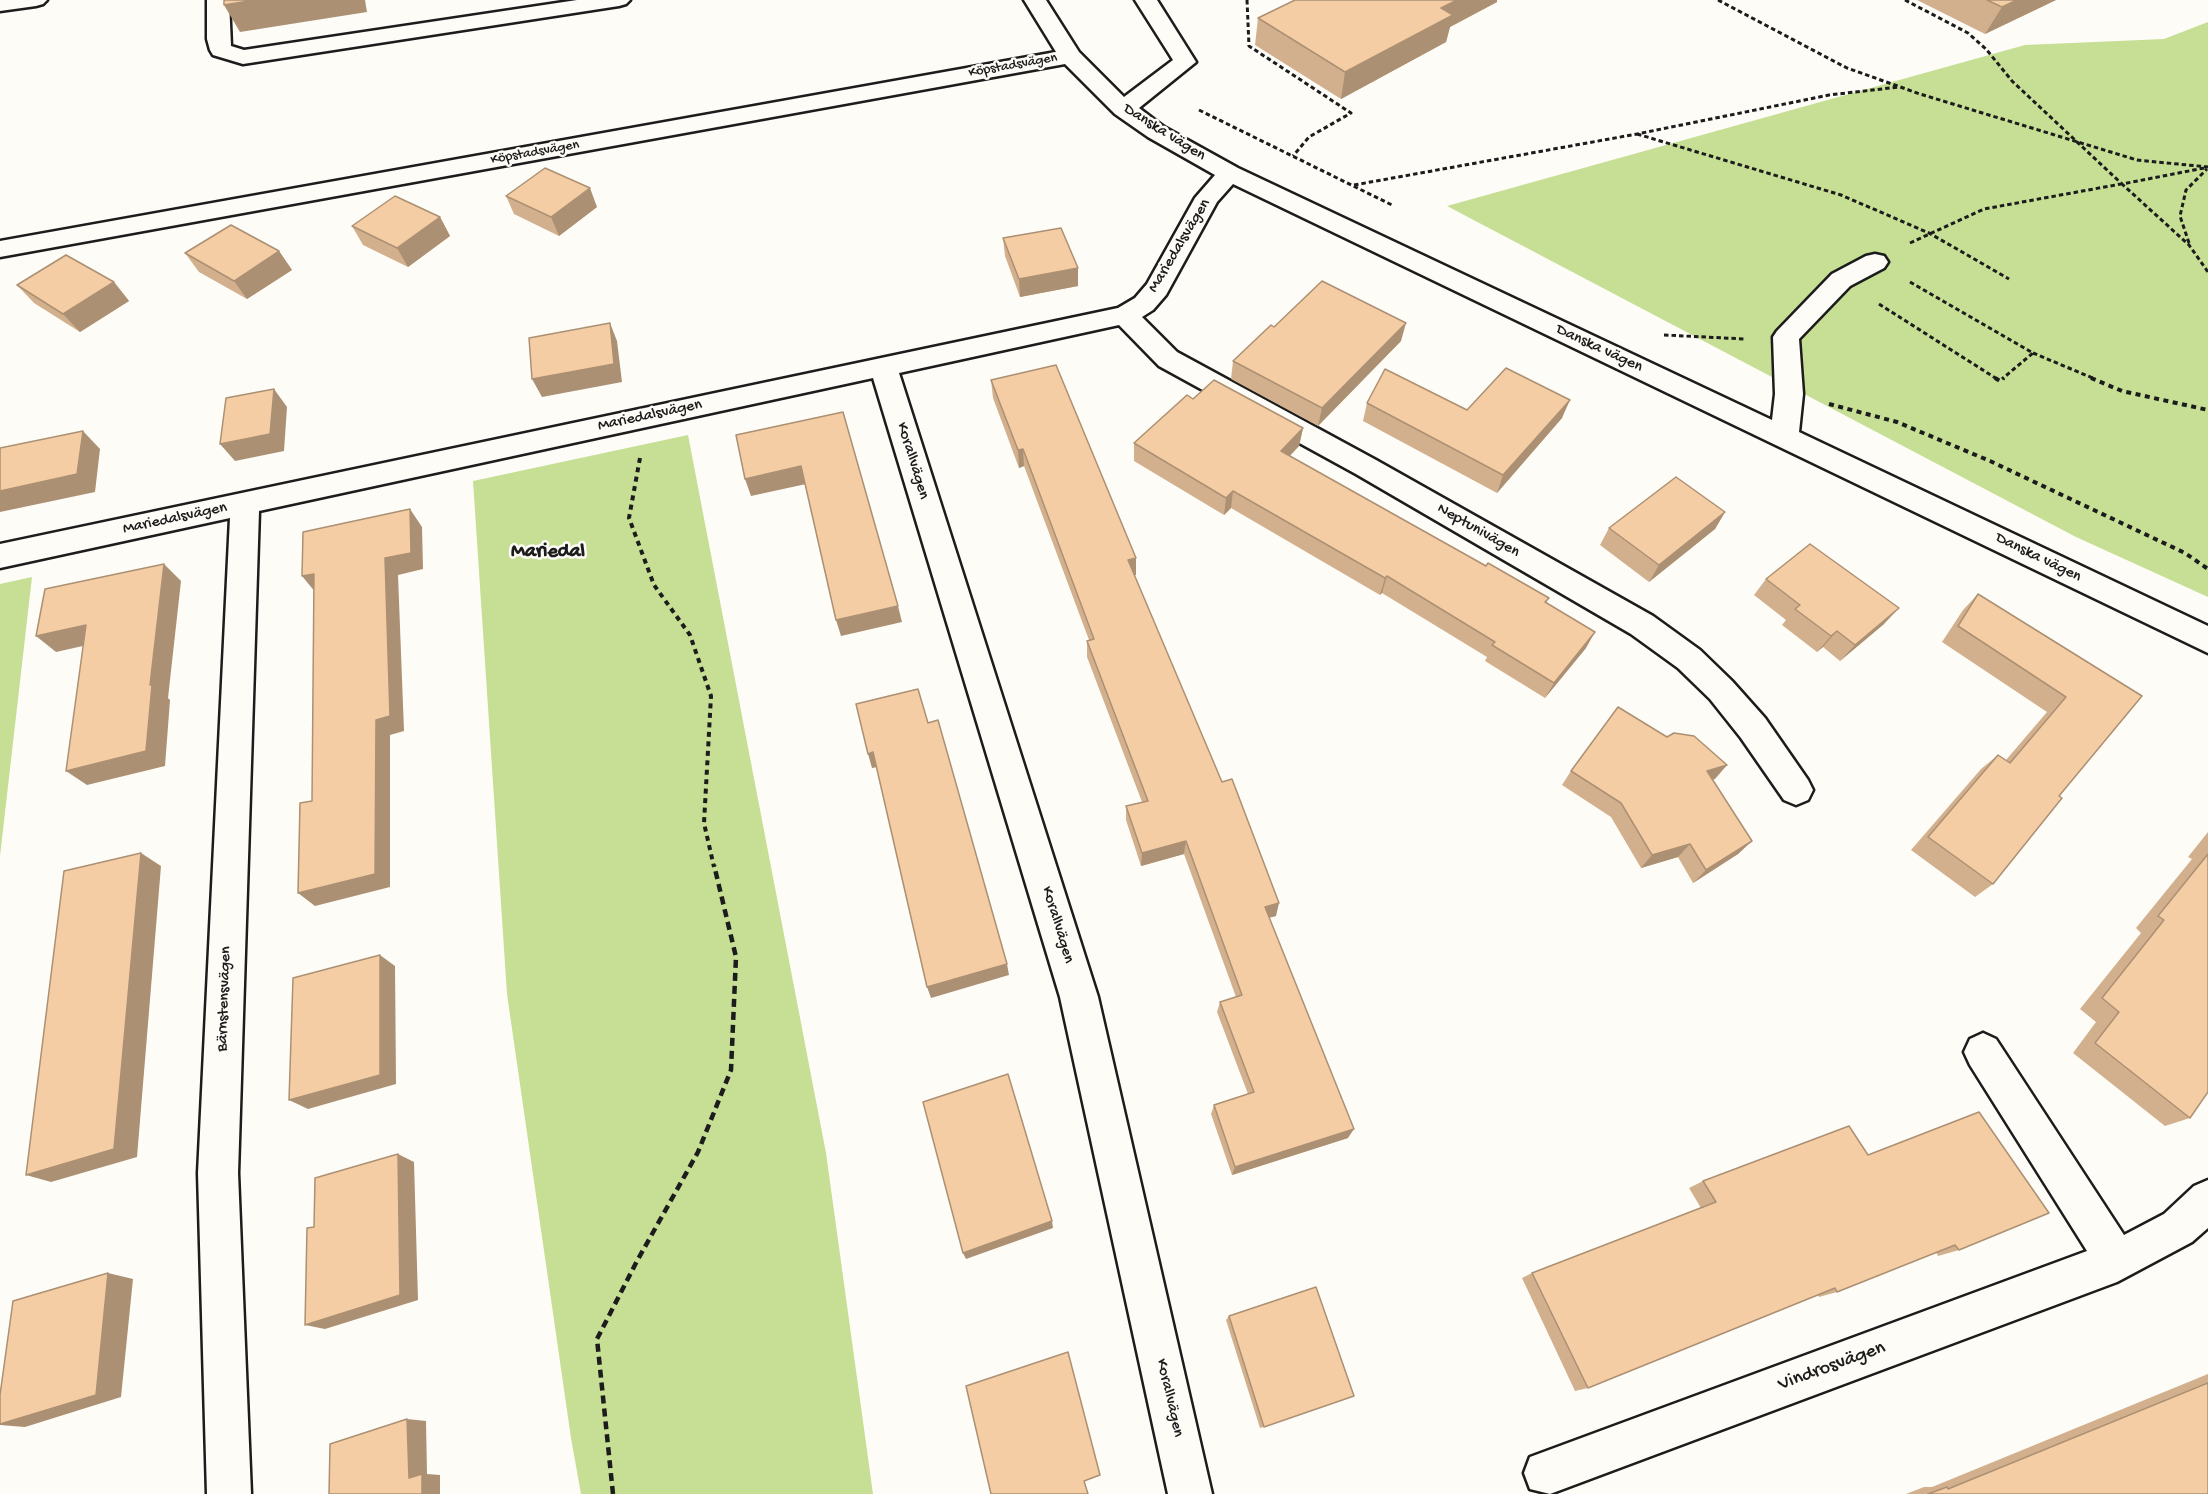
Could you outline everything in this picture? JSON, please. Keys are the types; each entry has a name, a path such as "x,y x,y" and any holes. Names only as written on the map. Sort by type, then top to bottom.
{"street":[{"path":"0,5 36,0"},
{"path":"218,0 218,39 221,50 243,57 619,0"},
{"name":"Danska vägen","path":"1035,0 1070,56 1107,95 1156,132 1230,174 2208,640"},
{"path":"1123,109 1185,62 1146,0"},
{"name":"Köpstadsvägen","path":"0,249 1070,56"},
{"name":"Mariedalsvägen","path":"0,556 1125,315 1144,304 1157,289 1207,198 1230,174"},
{"path":"1784,437 1789,394 1786,337 1841,280 1875,262"},
{"name":"Neptunivägen","path":"1125,315 1168,359 1366,467 1642,625 1689,659 1721,690 1753,728 1796,790"},
{"name":"Korallvägen","path":"883,366 1079,997 1190,1494"},
{"name":"Bärnstensvägen","path":"229,1494 218,1173 245,504"},
{"path":"1983,1052 2117,1261"},
{"name":"Vindrosvägen","path":"1546,1473 2117,1261 2178,1228 2208,1200"}],"path":[{"path":"1247,0 1249,46 1351,113 1309,137 1292,156"},
{"path":"1718,0 1847,68 1899,87 2137,160 2208,168"},
{"path":"1905,0 1968,33 1986,49 2012,81 2189,245 2208,272"},
{"path":"1152,87 1394,206"},
{"path":"1352,186 1637,134 1829,94 1899,87"},
{"path":"1637,134 1841,195 1929,233 2009,279"},
{"path":"1875,262 1929,233 1984,209 2208,168"},
{"path":"2189,245 2180,216 2186,190 2208,168"},
{"path":"1875,262 2033,352 2122,390 2208,410"},
{"path":"1841,280 2000,381 2033,352"},
{"path":"1665,339 1655,334 1756,339 1786,337"},
{"path":"1789,394 1897,422 1990,461 2184,553 2208,569"},
{"path":"613,1494 597,1339 698,1152 731,1070 736,957 704,823 711,696 690,635 654,585 628,518 638,464 655,414"}],"green space":[{"path":"2208,22 2208,597 2076,537 1447,206 2025,45 2164,39"},
{"path":"688,435 826,1153 873,1494 581,1494 571,1438 507,994 473,481"},
{"path":"32,577 0,856 0,584"}],"building":[{"path":"224,0 255,0 224,5"},
{"path":"1295,0 1457,0 1441,8 1453,15 1345,72 1258,18"},
{"path":"1987,0 2017,0 2002,7"},
{"path":"545,168 590,188 551,217 506,196"},
{"path":"395,196 440,217 397,248 352,226"},
{"path":"231,225 279,251 234,281 185,253"},
{"path":"1061,228 1078,268 1019,279 1003,238"},
{"path":"66,255 114,282 63,314 17,285"},
{"path":"1322,281 1406,323 1322,408 1233,361 1271,325 1274,327"},
{"path":"610,323 614,364 532,379 529,338"},
{"path":"1056,365 1136,558 1128,560 1222,782 1232,779 1279,903 1265,907 1354,1129 1235,1167 1214,1105 1254,1092 1220,1002 1242,995 1186,841 1142,853 1126,806 1148,801 1087,641 1094,639 1023,449 1018,450 991,380"},
{"path":"1506,368 1570,400 1503,475 1367,403 1385,369 1467,410"},
{"path":"1214,380 1303,428 1281,451 1486,566 1488,563 1549,598 1545,602 1595,632 1554,683 1492,645 1495,642 1387,576 1385,578 1233,491 1226,498 1134,443 1187,395 1193,399"},
{"path":"274,389 270,434 220,444 226,398"},
{"path":"843,412 898,606 836,620 801,466 745,479 736,435"},
{"path":"83,431 77,474 0,491 0,448"},
{"path":"1676,477 1725,512 1659,565 1609,528"},
{"path":"410,509 411,553 385,558 390,716 376,720 375,874 298,893 300,803 312,801 314,574 302,576 303,532"},
{"path":"1810,544 1899,608 1855,645 1837,631 1831,636 1795,609 1800,605 1766,579"},
{"path":"164,564 150,685 152,685 146,751 66,771 86,625 36,636 45,589"},
{"path":"1978,594 2142,696 2059,796 2062,798 1993,884 1928,837 1998,755 2010,763 2066,697 1958,626"},
{"path":"918,689 928,723 938,720 1007,964 927,987 873,752 868,754 856,704"},
{"path":"1618,707 1667,737 1674,733 1694,736 1727,765 1707,771 1752,841 1706,870 1690,844 1652,855 1621,803 1571,771"},
{"path":"141,853 114,1149 26,1175 64,871"},
{"path":"2208,854 2208,1092 2190,1118 2095,1043 2119,1012 2102,998 2164,920 2158,916"},
{"path":"380,955 380,1075 289,1100 293,978"},
{"path":"1008,1074 1052,1221 963,1253 923,1102"},
{"path":"1979,1112 2049,1213 1959,1250 1955,1245 1837,1292 1835,1288 1588,1388 1532,1273 1716,1202 1703,1181 1849,1126 1868,1155"},
{"path":"398,1154 400,1295 305,1325 307,1228 314,1227 315,1178"},
{"path":"108,1273 96,1395 0,1424 0,1395 13,1301"},
{"path":"1316,1287 1354,1396 1264,1427 1229,1316"},
{"path":"1068,1352 1100,1475 1084,1481 1088,1494 991,1494 966,1386"},
{"path":"2208,1383 2208,1494 1928,1494 1947,1487 1948,1489"},
{"path":"407,1419 409,1478 422,1474 422,1494 329,1494 330,1444"}],"district":[{"name":"Mariedal","path":"548,553"}]}
